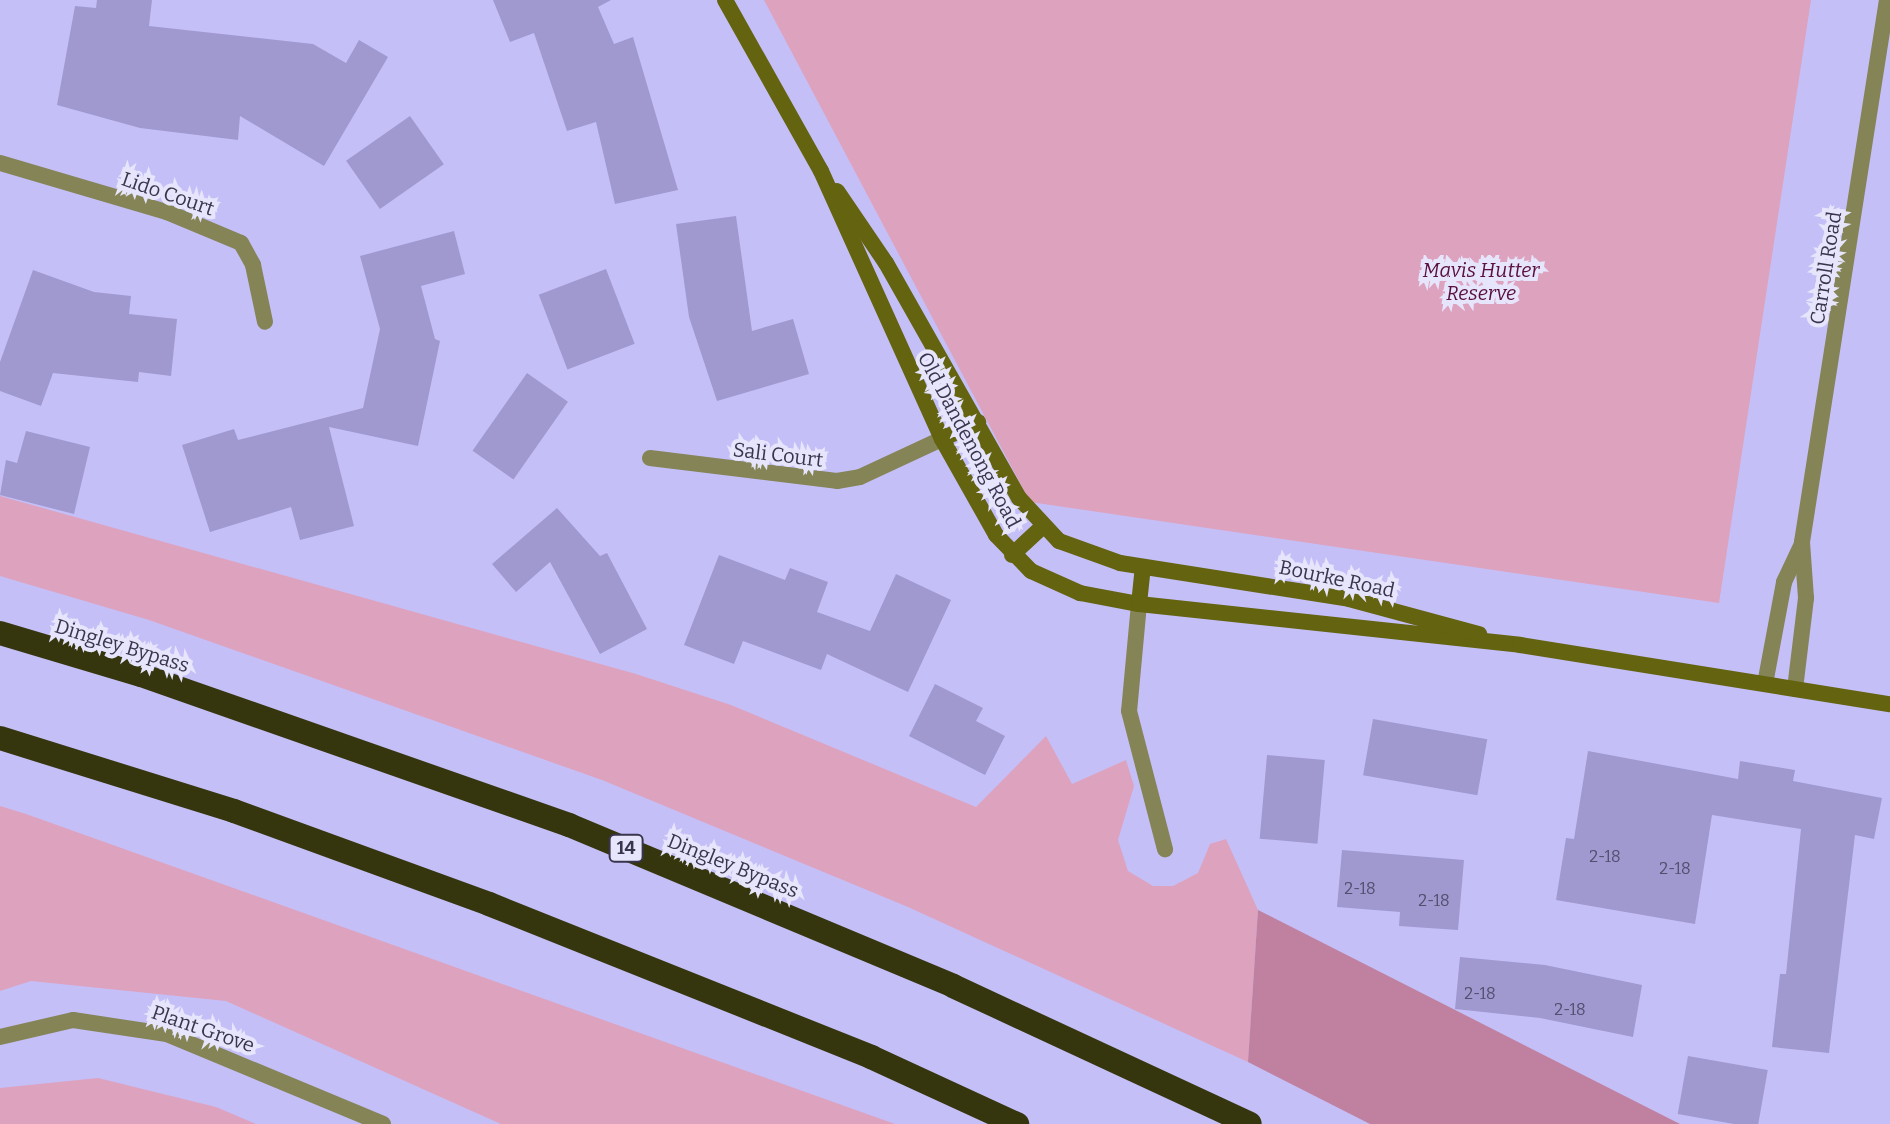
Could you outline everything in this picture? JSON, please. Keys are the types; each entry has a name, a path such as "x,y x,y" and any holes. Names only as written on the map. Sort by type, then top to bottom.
{"highway":[{"name":"Dingley Bypass","path":"0,633 141,675 569,825 953,986 1250,1124"},
{"path":"0,738 234,811 504,909 871,1057 1017,1124"}],"main road":[{"name":"Old Dandenong Road","path":"725,0 821,171 942,439 1012,555 1065,588 1139,604"},
{"name":"Old Dandenong Road","path":"821,171 886,263 1019,498 1042,527 1083,554 1143,567"},
{"path":"942,439 978,422"},
{"path":"1012,555 1042,527"},
{"path":"1139,604 1143,567"},
{"name":"Bourke Road","path":"1143,567 1349,599 1520,645"},
{"name":"Bourke Road","path":"1139,604 1520,645 1890,704"}],"street":[{"name":"Carroll Road","path":"1795,689 1806,598 1802,542 1887,0"},
{"name":"Lido Court","path":"0,163 167,212 241,243 253,265 265,322"},
{"name":"Sali Court","path":"650,458 837,481 860,477 942,439"},
{"name":"Carroll Road","path":"1765,684 1784,582 1802,542"},
{"path":"1139,604 1129,711 1165,849"},
{"name":"Plant Grove","path":"0,1037 73,1020 167,1034 383,1124"}],"green space":[{"name":"Mavis Hutter Reserve","path":"764,0 1811,0 1719,603 1030,502"},
{"path":"0,496 636,674 731,705 976,807 1046,736 1072,784 1126,760 1134,786 1118,840 1128,871 1153,886 1173,886 1198,873 1210,844 1226,839 1258,910 1248,1062 908,907 602,780 149,620 0,576"},
{"path":"0,806 895,1124 501,1124 226,1001 31,981 0,991"},
{"path":"98,1078 216,1107 256,1124 0,1124 0,1088"}],"shaded area":[{"path":"1258,910 1680,1124 1370,1124 1248,1062"}],"building":[{"path":"97,0 152,0 149,26 313,44 346,63 359,40 388,57 324,166 240,116 238,140 140,128 57,105 75,6 96,8"},
{"path":"493,0 611,0 598,7 614,44 633,37 678,190 615,204 596,122 567,131 534,33 510,42"},
{"path":"410,116 444,164 380,209 346,161"},
{"path":"736,216 752,331 793,319 809,374 717,401 689,317 676,224"},
{"path":"454,231 465,274 421,286 435,339 440,341 418,446 329,427 354,526 300,540 291,507 210,532 182,445 234,429 238,440 363,408 380,329 360,256"},
{"path":"606,269 635,344 567,369 539,295"},
{"path":"33,270 94,292 131,296 129,314 177,319 171,376 139,372 138,382 53,373 41,406 0,391 0,362"},
{"path":"527,373 568,402 513,479 473,451"},
{"path":"26,431 90,447 74,514 0,495 6,460 17,463"},
{"path":"557,508 600,556 607,553 647,629 600,654 550,562 516,592 492,564"},
{"path":"719,555 785,580 790,568 828,582 817,612 870,631 896,574 951,600 908,692 827,654 821,670 743,641 734,664 684,645"},
{"path":"935,684 983,708 976,721 1005,736 985,775 909,736"},
{"path":"1373,719 1487,739 1477,795 1363,775"},
{"path":"1588,751 1738,779 1740,761 1795,770 1793,781 1882,798 1874,839 1855,835 1829,1053 1772,1047 1780,974 1786,974 1801,829 1712,815 1695,924 1556,900 1566,838 1574,839"},
{"path":"1267,755 1325,760 1317,844 1260,839"},
{"path":"1342,850 1464,860 1458,930 1399,926 1400,912 1337,907"},
{"path":"1460,957 1545,965 1642,985 1633,1037 1540,1018 1455,1009"},
{"path":"1688,1056 1768,1070 1758,1124 1734,1124 1678,1114"}]}
